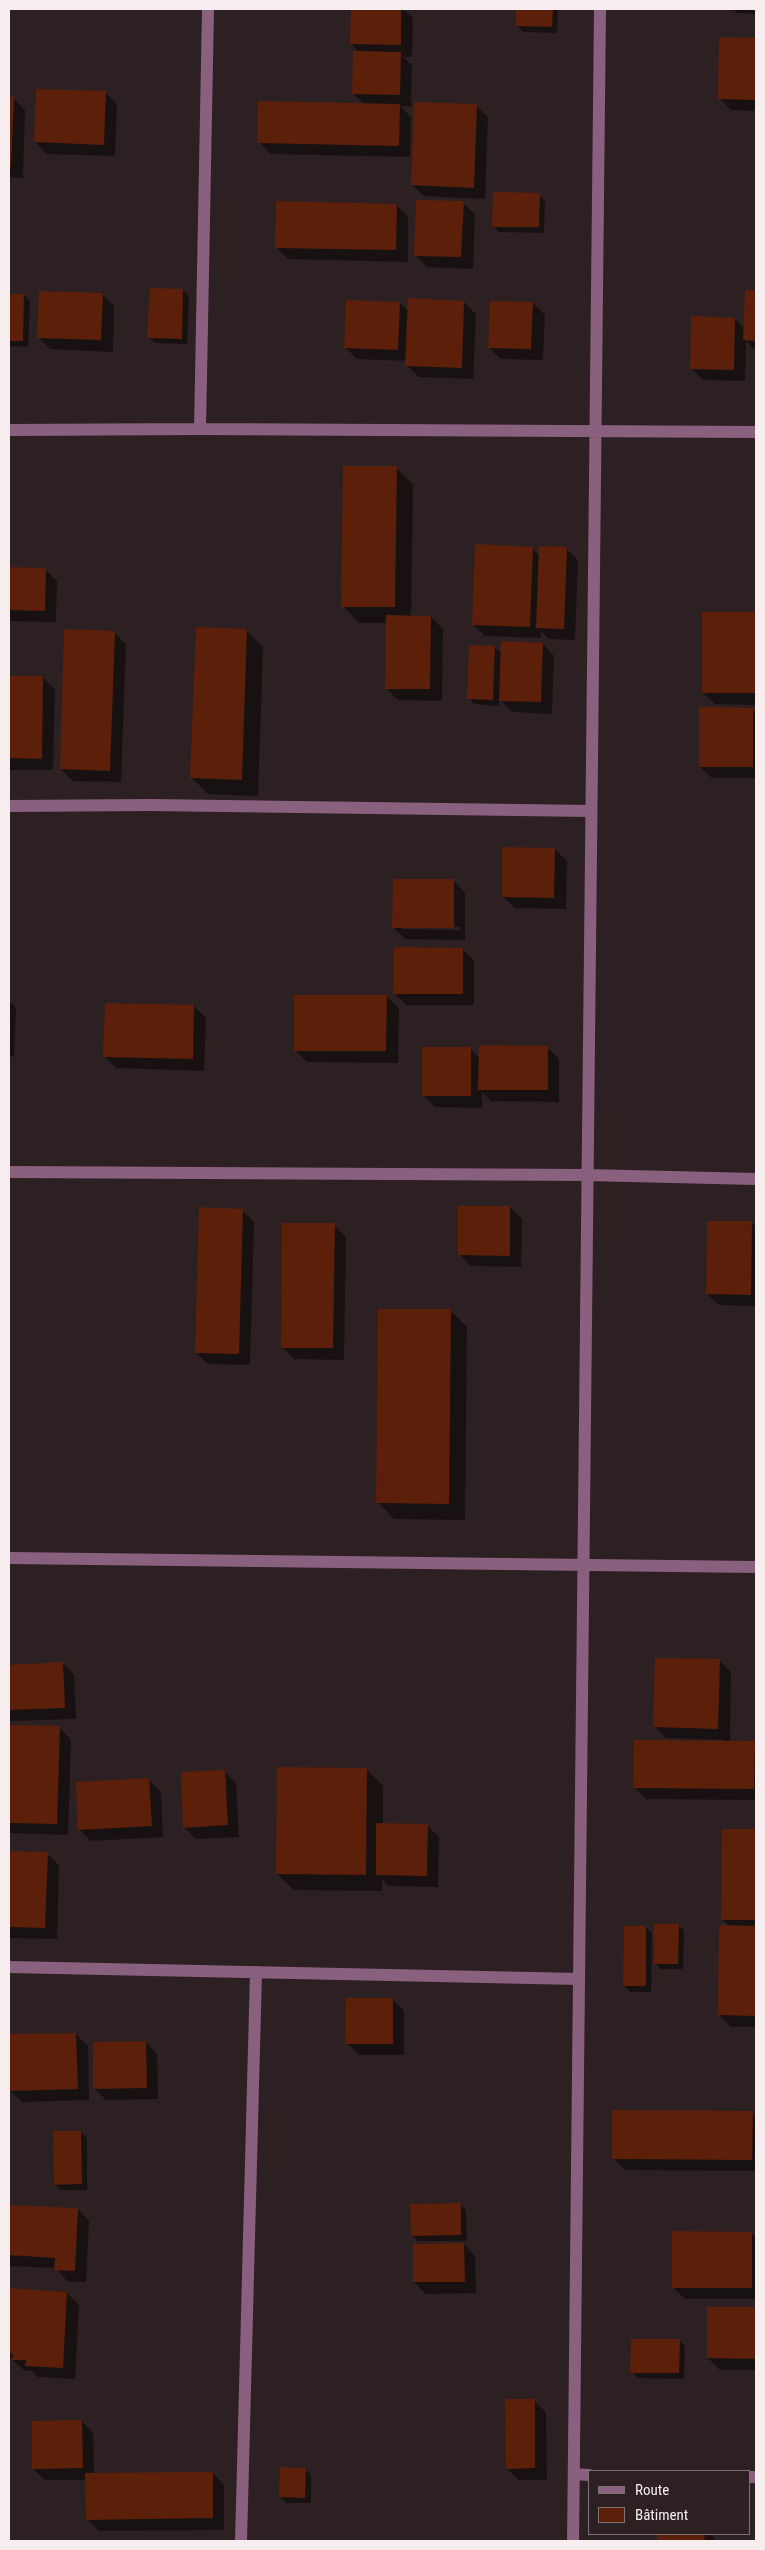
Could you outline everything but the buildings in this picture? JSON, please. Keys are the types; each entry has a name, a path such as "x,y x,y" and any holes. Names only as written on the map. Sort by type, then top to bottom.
{"street":[{"path":"200,429 208,9"},
{"path":"573,2541 600,9"},
{"path":"9,430 200,429 756,432"},
{"path":"9,806 150,805 591,811"},
{"path":"9,1172 587,1175 756,1179"},
{"path":"9,1558 756,1567"},
{"path":"9,1967 579,1978"},
{"path":"242,2541 256,1972"},
{"path":"574,2474 588,2474"}]}
